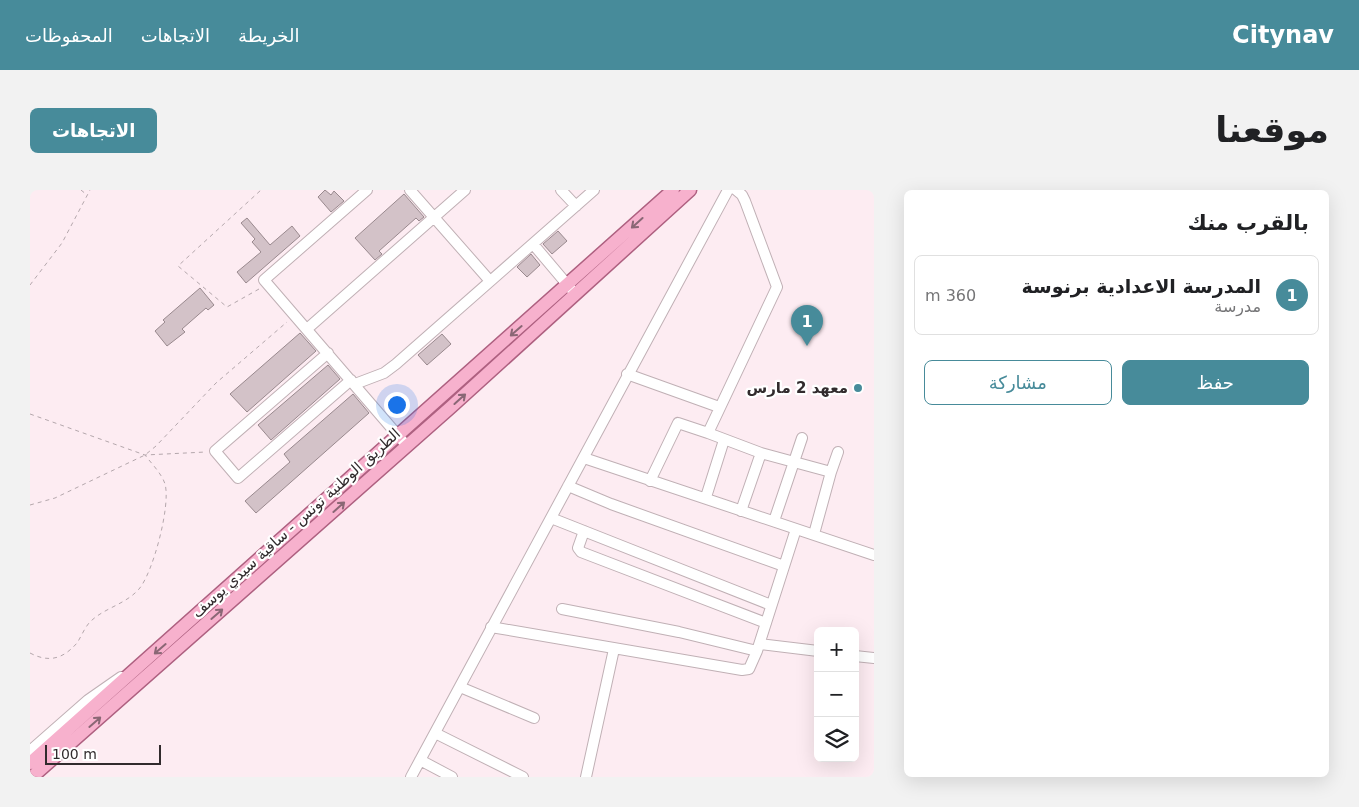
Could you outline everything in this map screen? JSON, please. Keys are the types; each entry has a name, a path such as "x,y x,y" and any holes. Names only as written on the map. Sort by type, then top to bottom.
{"main road":[{"name":"الطريق الوطنية تونس - ساقية سيدي يوسف","path":"33,773 403,441 673,190"},
{"name":"الطريق الوطنية تونس - ساقية سيدي يوسف","path":"33,773 137,668 575,296 690,190"}],"street":[{"path":"366,190 264,280 403,441"},
{"path":"410,190 490,281"},
{"path":"307,328 465,190"},
{"path":"562,190 576,206"},
{"path":"328,353 214,451 238,478 353,382 379,375 396,364 594,190"},
{"path":"411,777 728,190"},
{"path":"708,434 719,407 778,287 742,195 736,190"},
{"path":"533,244 570,284 575,296"},
{"path":"627,374 719,407"},
{"path":"650,481 678,424 762,453 830,472"},
{"path":"774,521 802,438"},
{"path":"706,498 724,440"},
{"path":"814,534 830,472 838,452"},
{"path":"741,511 762,453"},
{"path":"584,458 874,555"},
{"path":"568,486 645,517 784,566"},
{"path":"551,518 771,605"},
{"path":"491,627 742,670 749,669 759,648 796,529"},
{"path":"584,531 578,548 581,552 766,623"},
{"path":"562,609 759,648 814,651"},
{"path":"586,777 614,649"},
{"path":"859,656 874,658"},
{"path":"30,751 110,684 137,668"},
{"path":"460,687 534,718"},
{"path":"435,733 524,777"},
{"path":"420,760 452,777"}],"path":[{"path":"81,190 87,195"},
{"path":"30,285 62,243 90,190"},
{"path":"261,190 178,266 227,308 268,284"},
{"path":"30,505 55,498 145,454 156,446 216,383 295,315"},
{"path":"30,414 145,454 214,451"},
{"path":"30,653 48,660 60,657 76,643 88,623 103,612 126,601 140,588 160,540 165,513 165,484 145,454"}],"building":[{"path":"325,190 331,195 334,191 344,201 331,212 318,197"},
{"path":"404,194 424,217 419,221 416,218 379,251 382,254 375,260 355,238"},
{"path":"247,218 270,245 292,226 300,236 246,283 237,272 261,252 252,242 255,239 241,223"},
{"path":"558,231 567,241 552,254 543,244"},
{"path":"531,254 540,265 527,277 517,267"},
{"path":"200,288 214,305 208,310 206,308 182,329 185,332 167,346 155,331 165,322 163,320"},
{"path":"300,333 316,351 247,412 230,394"},
{"path":"442,334 451,344 427,365 418,355"},
{"path":"328,365 340,379 271,440 258,425"},
{"path":"353,394 369,413 256,513 245,501 290,462 284,454"}],"place":[{"name":"المدرسة الاعدادية برنوسة","path":"807,346"},
{"name":"معهد 2 مارس","path":"858,388"}]}
